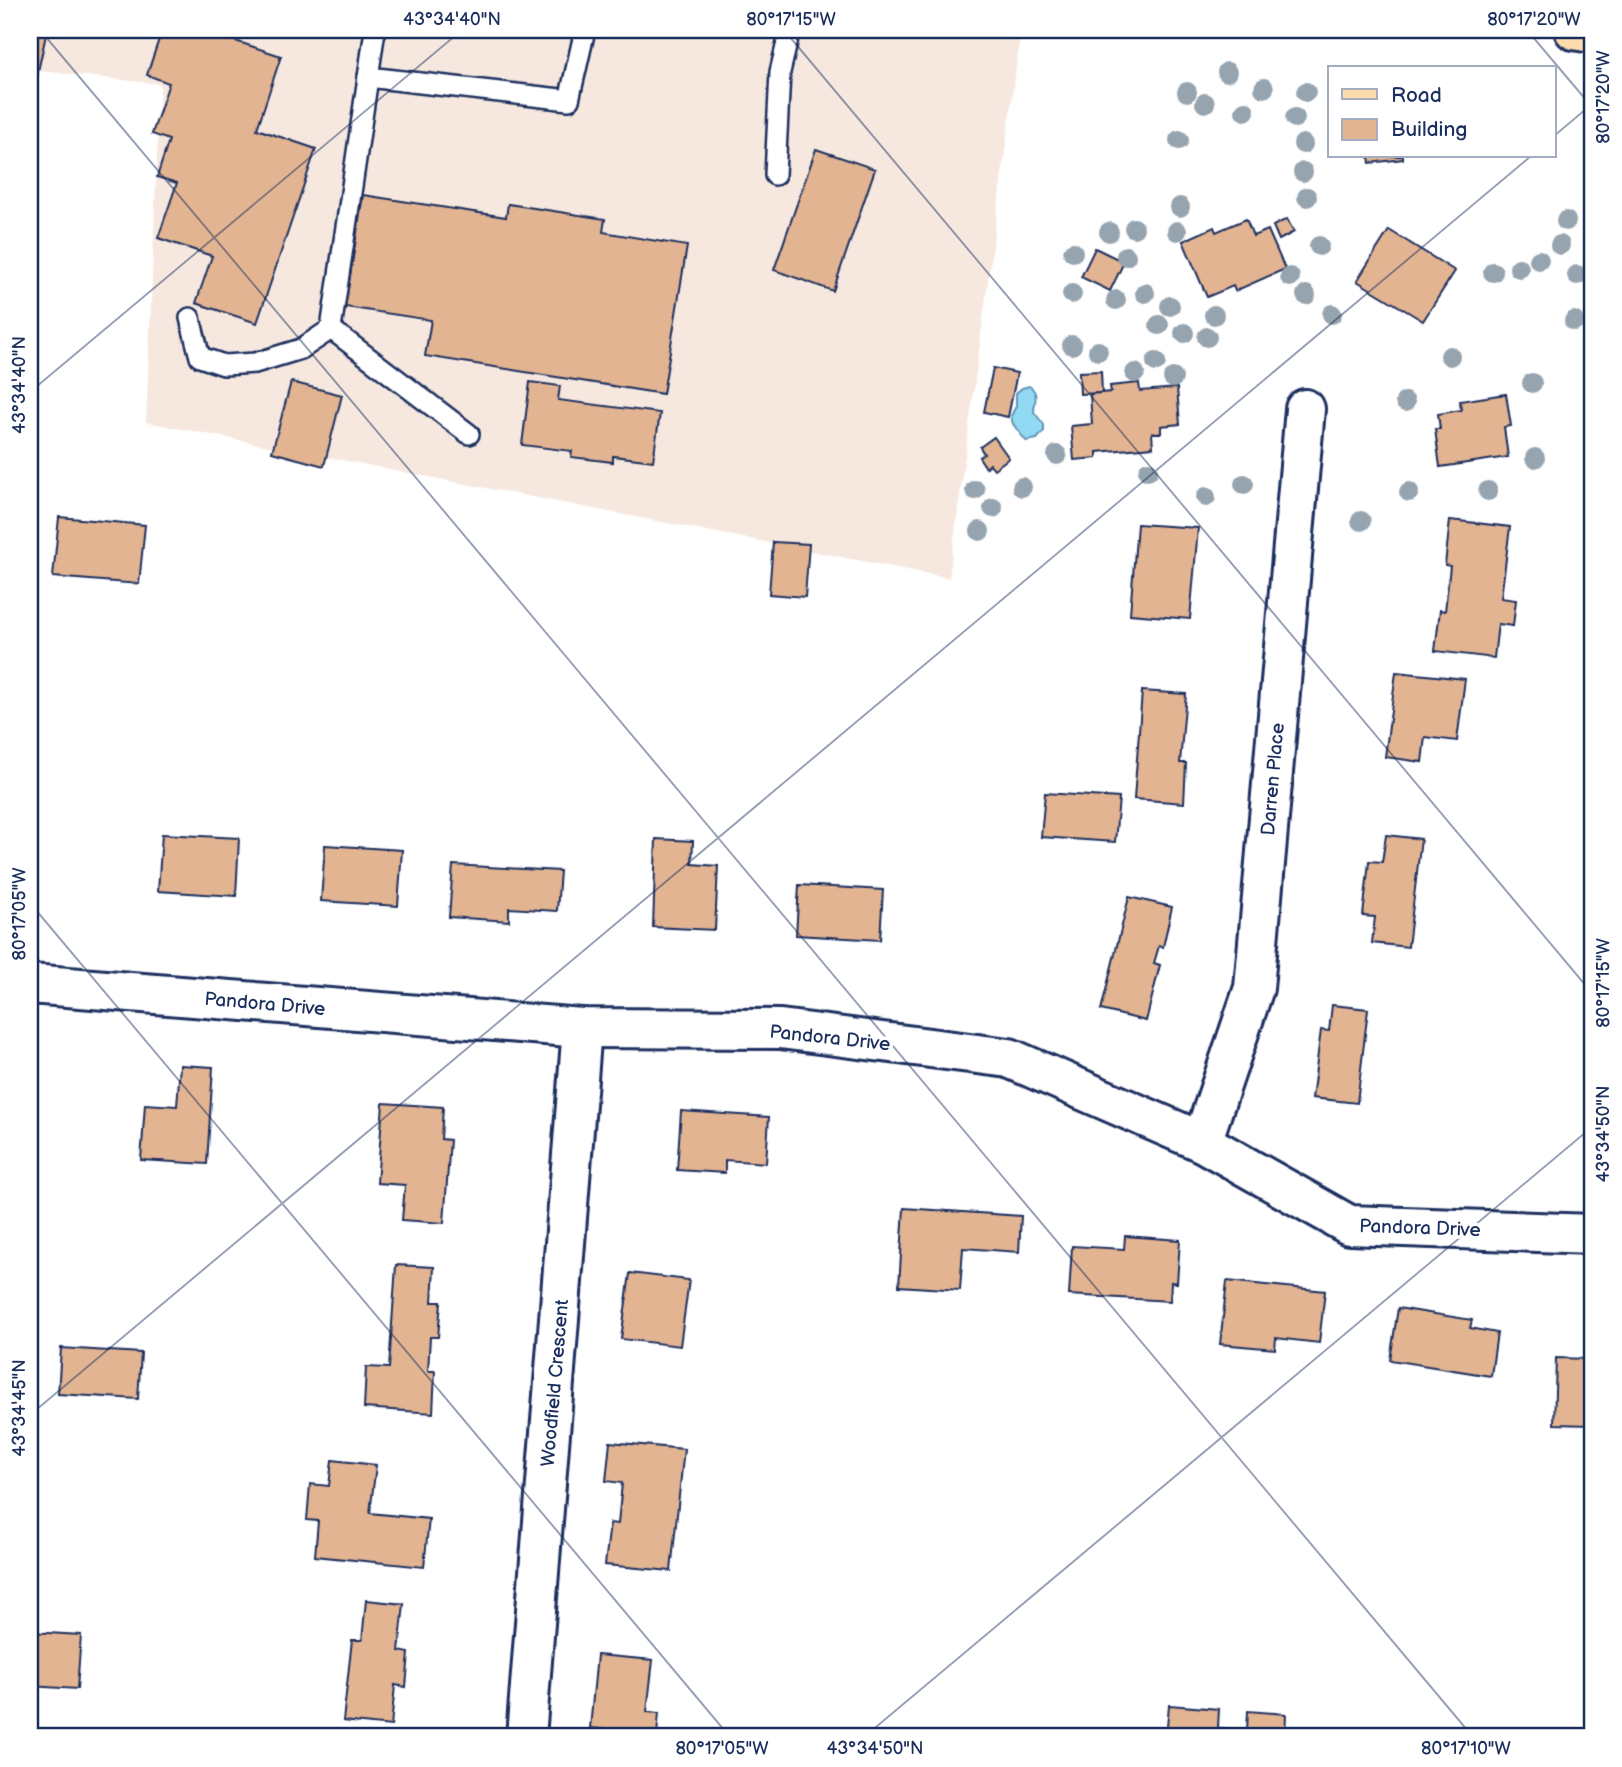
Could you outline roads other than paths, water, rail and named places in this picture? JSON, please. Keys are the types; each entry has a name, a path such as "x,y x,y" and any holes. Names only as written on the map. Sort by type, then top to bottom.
{"main road":[{"path":"1574,30 1592,33"}],"street":[{"name":"Darren Place","path":"1202,1142 1254,988 1305,409"},
{"name":"Pandora Drive","path":"30,985 582,1028 780,1029 1009,1058 1202,1142 1349,1224 1592,1234"},
{"name":"Woodfield Crescent","path":"526,1737 582,1028"}],"lane":[{"path":"190,318 200,357 224,365 255,363 301,349 331,329 375,30"},
{"path":"368,77 569,100 585,30"},
{"path":"775,175 780,72 790,30"},
{"path":"331,329 469,434"}],"water":[{"path":"1029,386 1035,394 1034,412 1044,425 1044,431 1037,439 1026,441 1013,424 1011,416 1016,406 1016,393"}]}
